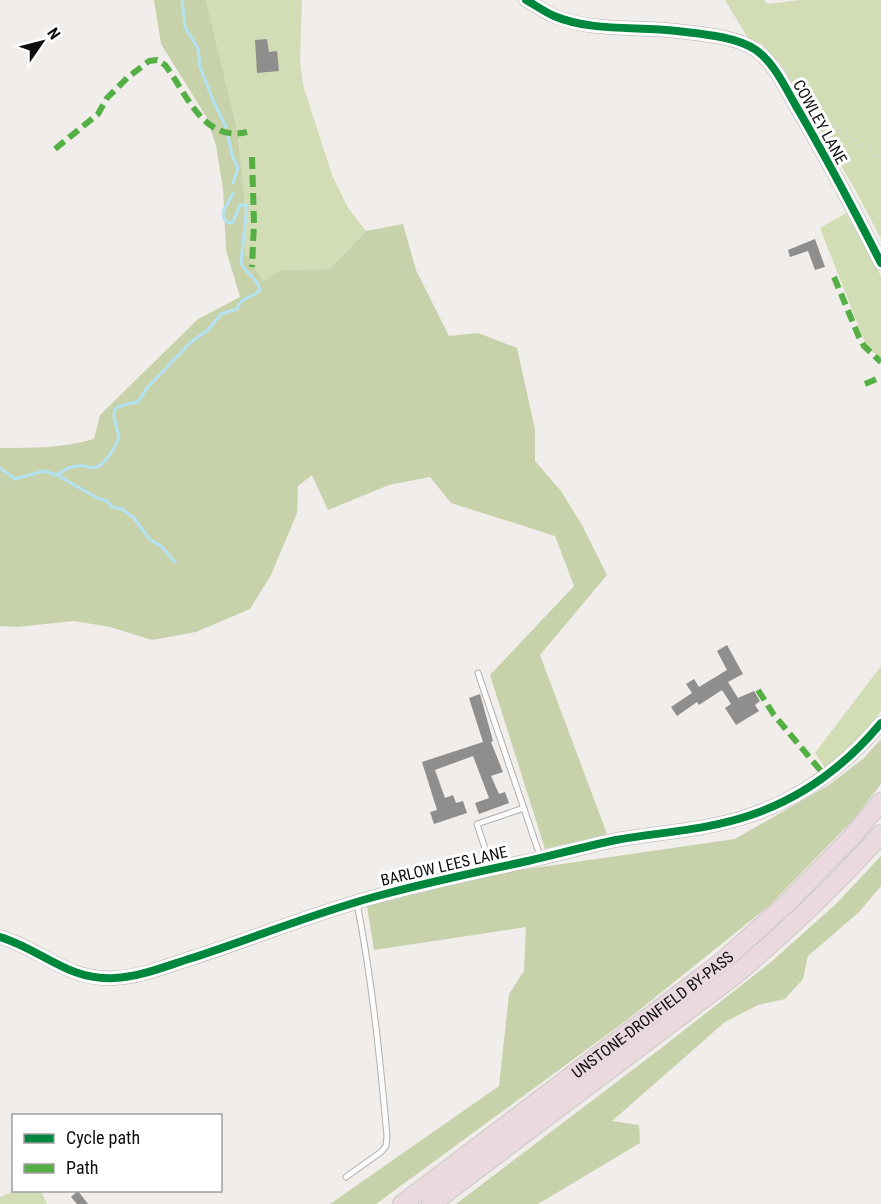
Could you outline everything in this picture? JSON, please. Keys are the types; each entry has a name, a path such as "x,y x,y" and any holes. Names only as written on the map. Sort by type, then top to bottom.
{"highway":[{"name":"UNSTONE-DRONFIELD BY-PASS","path":"402,1204 723,961 786,904 850,839 881,802"},
{"name":"UNSTONE-DRONFIELD BY-PASS","path":"431,1204 735,975 778,939 845,875 881,834"}],"street":[{"name":"COWLEY LANE","path":"526,0 554,16 571,21 593,25 676,31 742,43 764,57 782,81 810,130 881,263"},
{"name":"BARLOW LEES LANE","path":"0,937 23,946 83,977 131,976 201,955 300,919 356,902 617,840 728,822 752,815 807,790 826,777 867,740 881,723"}],"lane":[{"path":"478,674 541,858"},
{"path":"492,869 477,824 524,808"},
{"path":"346,1177 381,1152 386,1146 387,1136 377,1035 365,946 356,902"}],"path":[{"path":"810,130 820,124 832,126 881,158"}],"green space":[{"path":"154,0 206,0 237,129 244,192 245,253 263,281 281,270 330,269 366,231 403,224 416,270 449,336 478,333 517,348 535,429 535,461 561,491 582,525 607,575 540,655 607,834 545,849 490,675 574,586 555,536 451,503 430,477 389,485 328,510 312,475 298,486 297,513 271,575 250,609 196,632 152,640 110,627 74,621 17,627 0,626 0,448 60,446 94,439 100,415 198,319 240,297 226,250 223,189 216,146 207,118 161,44"},
{"path":"206,0 302,0 300,60 303,85 332,175 348,208 366,231 330,269 281,270 263,281 245,253 244,192 237,129"},
{"path":"725,0 764,0 767,4 800,0 881,0 881,239 856,191 780,63 761,43 748,38"},
{"path":"846,213 881,276 881,358 867,348 820,228"},
{"path":"881,666 881,711 858,740 826,769 815,753"},
{"path":"881,739 881,784 853,820 770,905 627,1020 376,1204 330,1204 499,1086 509,994 524,971 526,927 374,950 367,906 506,872 735,839 829,785 864,758"},
{"path":"881,856 881,886 859,912 808,956 803,979 785,999 758,1005 725,1022 612,1121 639,1125 640,1143 538,1204 456,1204 771,962 836,904"},
{"path":"13,1192 41,1192 47,1204 0,1204 0,1197"}],"building":[{"path":"267,39 269,52 277,51 279,71 257,73 255,40"},
{"path":"815,239 825,267 815,270 808,251 790,257 788,250"},
{"path":"727,645 743,674 728,682 738,698 754,691 760,701 755,705 759,711 736,725 725,708 731,704 722,690 699,705 697,702 677,716 671,707 692,693 686,684 694,679 699,687 727,670 717,651"},
{"path":"480,694 493,741 491,742 503,772 491,776 499,794 505,792 509,803 479,814 475,803 489,798 473,756 435,770 445,798 453,795 456,803 463,801 467,813 434,824 430,812 437,810 422,762 483,742 469,698"},
{"path":"79,1192 88,1204 77,1204 71,1197"}],"waterway":[{"path":"182,0 185,27 198,49 200,67 226,127"},
{"path":"228,136 232,155 238,168 233,183"},
{"path":"0,468 15,479 44,471 57,475 76,466 98,467 109,456 119,438 114,416 116,408 138,402 146,389 191,342 208,330 221,314 237,309 241,302 260,290 241,263 247,205 240,205 233,222 229,223 224,219 223,212 233,193"},
{"path":"57,475 99,499 107,501 112,507 122,509 134,518 150,540 161,546 175,562"}],"marked path":[{"path":"55,149 98,114 107,98 127,78 149,61 157,60 165,65 197,113 207,123 219,130 232,133 247,132"},
{"path":"252,157 254,223 252,267"},
{"path":"834,277 859,337 864,346 881,362"},
{"path":"865,384 881,377"},
{"path":"758,690 774,715 826,777"}],"cycle path":[{"path":"526,0 554,16 569,21 615,28 707,35 748,45 756,50 774,68 783,83 881,263"},
{"path":"0,937 83,975 114,978 143,973 336,908 403,889 616,840 701,827 751,815 789,799 823,778 853,753 881,723"}]}
